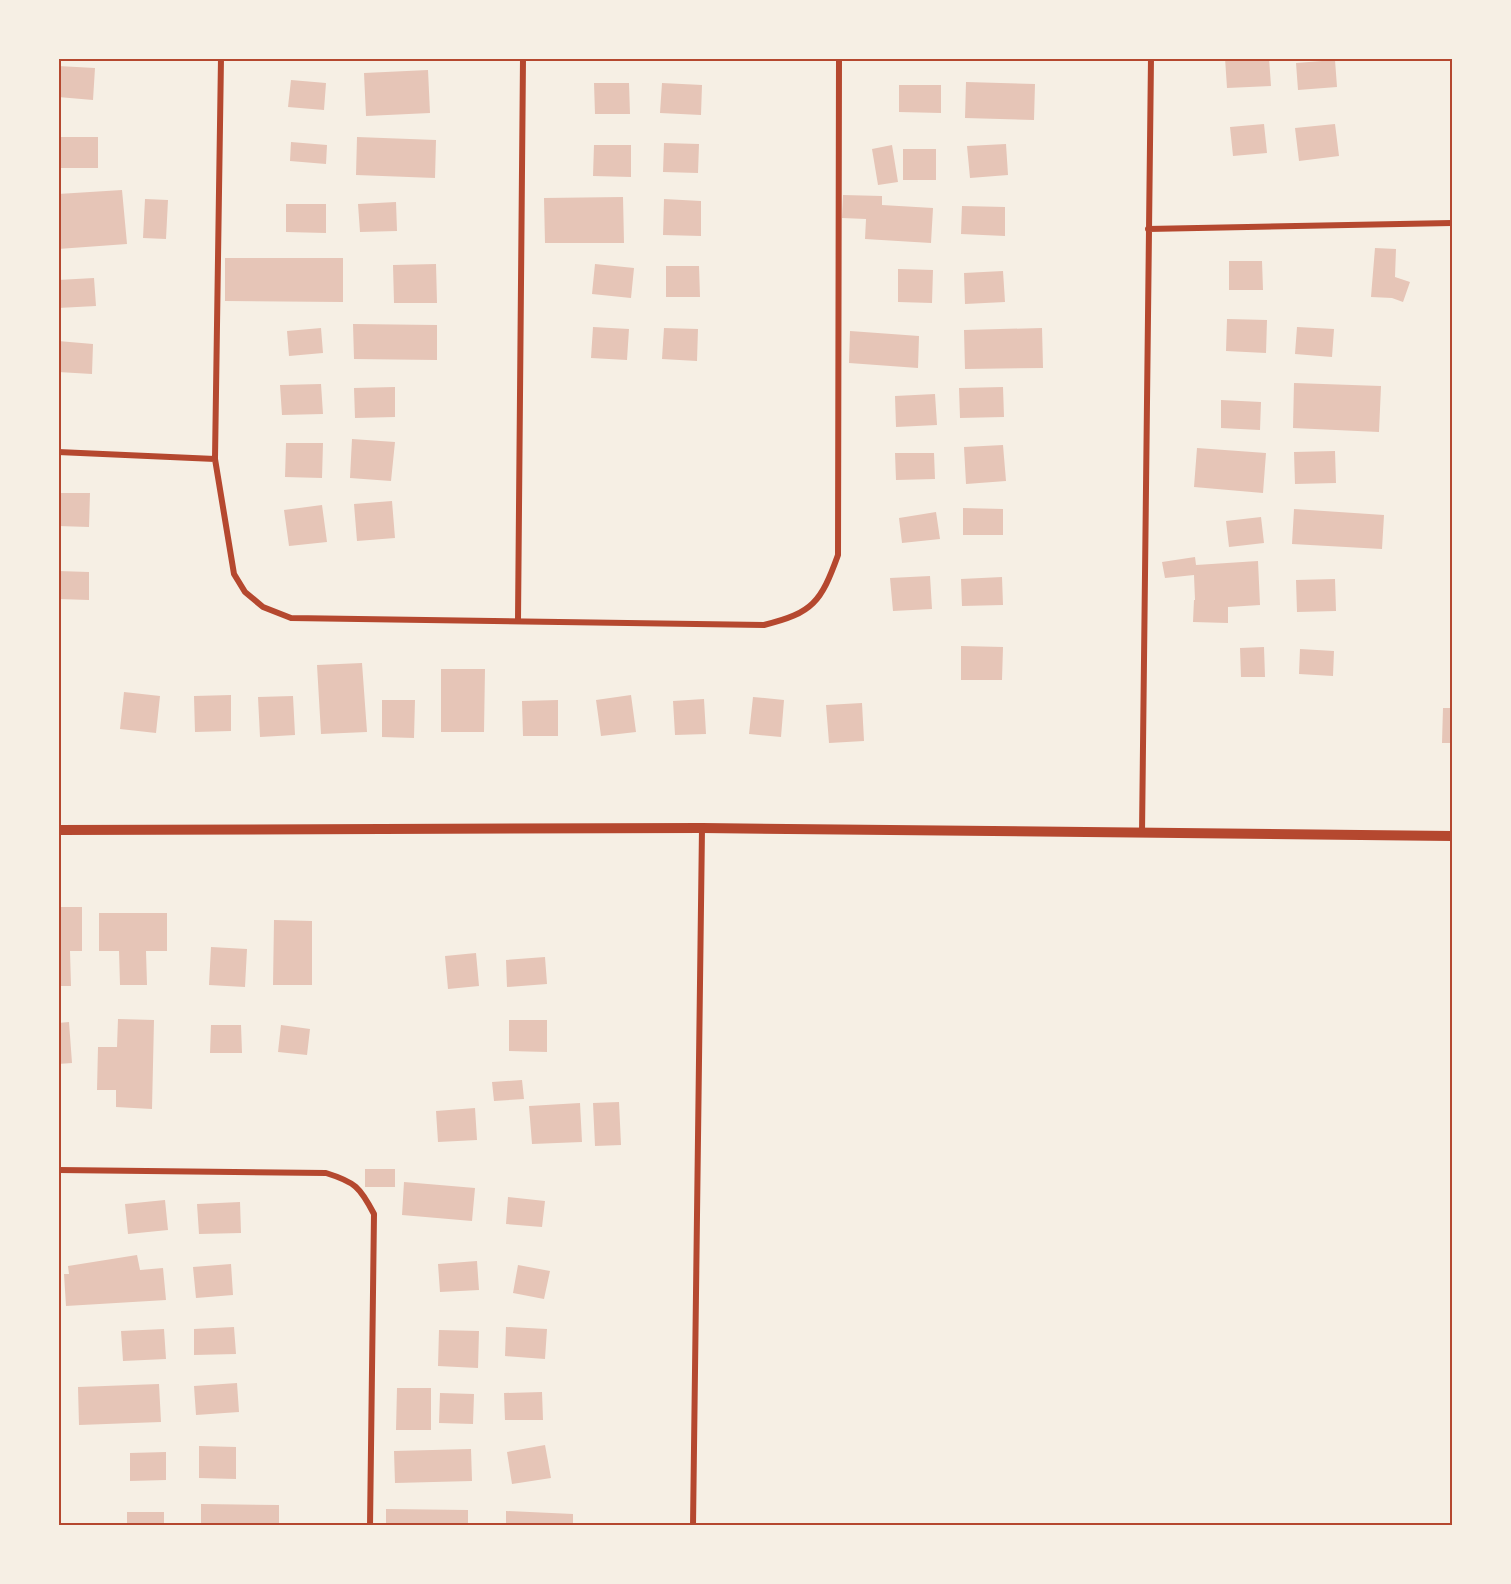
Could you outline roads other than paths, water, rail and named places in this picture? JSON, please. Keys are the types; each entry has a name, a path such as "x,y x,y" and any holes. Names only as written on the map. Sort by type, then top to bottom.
{"street":[{"path":"221,58 215,459 234,574 245,592 263,607 291,618 764,625 790,618 807,609 827,586 838,555 839,58"},
{"path":"518,620 523,58"},
{"path":"1142,833 1150,58"},
{"path":"1148,229 1452,223"},
{"path":"58,452 215,459"},
{"path":"693,1526 702,828"},
{"path":"58,830 702,828 1452,836"},
{"path":"58,1170 326,1173 345,1179 362,1191 374,1214 370,1526"}]}
